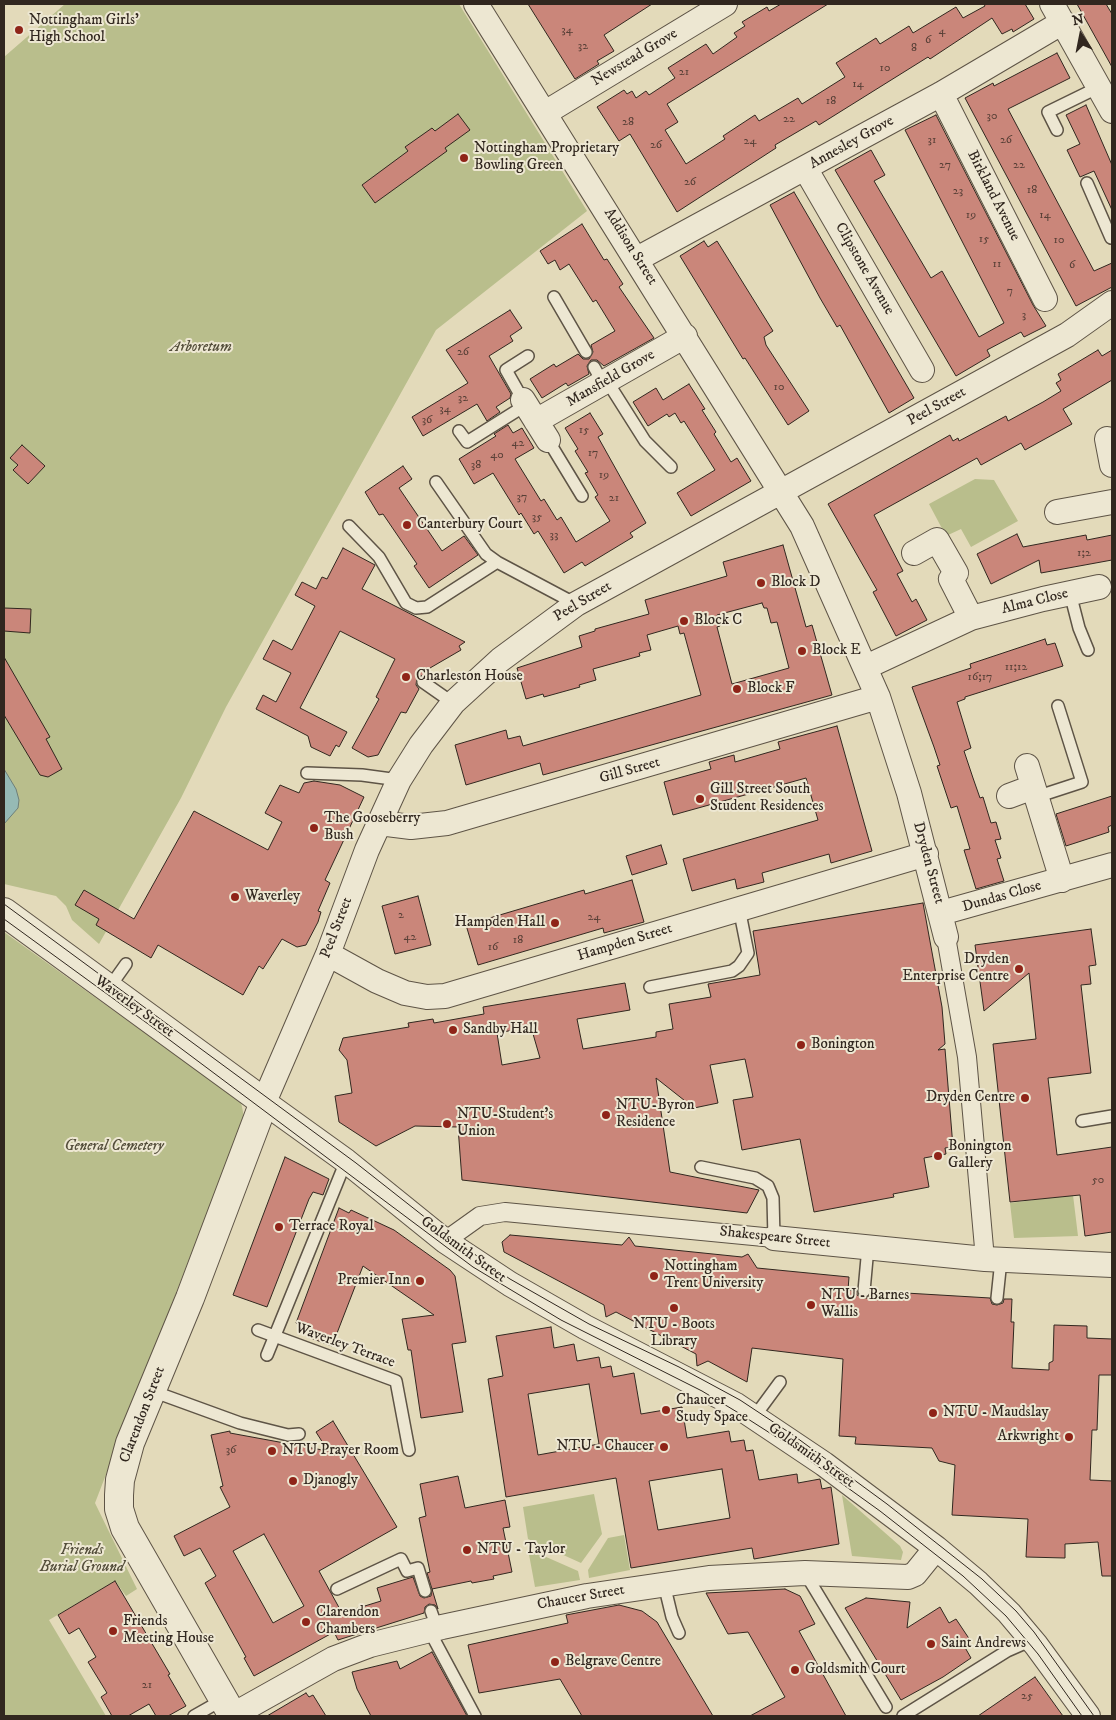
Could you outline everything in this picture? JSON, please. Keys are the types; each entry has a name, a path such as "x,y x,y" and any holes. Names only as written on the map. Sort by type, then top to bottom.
{"street":[{"name":"Addison Street","path":"476,4 638,259 782,491"},
{"name":"Newstead Grove","path":"545,113 725,4"},
{"path":"1058,13 1112,111"},
{"name":"Annesley Grove","path":"638,259 940,94 1058,13"},
{"name":"Birkland Avenue","path":"940,94 1045,299"},
{"name":"Clipstone Avenue","path":"805,168 922,370"},
{"name":"Peel Street","path":"264,1102 328,954 379,823 399,780 421,745 453,703 500,660 576,604 1060,339 1112,303"},
{"name":"Mansfield Grove","path":"533,417 601,377 685,336"},
{"path":"1107,439 1112,465"},
{"name":"Dryden Street","path":"782,491 815,552 878,697 926,854 942,914 967,1057 993,1259"},
{"path":"1058,512 1112,502"},
{"path":"914,553 937,540 956,573 951,579 971,618"},
{"name":"Alma Close","path":"866,667 971,618 1099,587"},
{"name":"Gill Street","path":"379,823 411,828 447,823 878,697"},
{"path":"1009,796 1032,784"},
{"name":"Dundas Close","path":"1032,784 1062,880"},
{"name":"Hampden Street","path":"328,954 377,981 405,992 427,997 444,996 926,854"},
{"name":"Dundas Close","path":"942,914 1112,865"},
{"name":"Waverley Street","path":"4,912 264,1102"},
{"name":"Goldsmith Street","path":"264,1102 346,1162 445,1240 510,1284 585,1327 702,1386 755,1416 824,1464 936,1548 985,1589 1032,1640 1088,1716"},
{"name":"Clarendon Street","path":"230,1710 141,1560 125,1528 119,1509 120,1480 123,1466 190,1298 264,1102"},
{"name":"Shakespeare Street","path":"445,1240 480,1216 505,1212 993,1259 1112,1264"},
{"name":"Chaucer Street","path":"230,1710 333,1659 432,1623 664,1584 763,1574 805,1573 908,1577 915,1574 936,1548"}],"lane":[{"path":"1057,130 1048,112 1099,87"},
{"path":"1087,183 1111,238"},
{"path":"1098,209 1109,203"},
{"path":"554,297 586,352"},
{"path":"528,356 506,370 582,496"},
{"path":"601,377 645,441 671,467"},
{"path":"459,431 467,442 533,417"},
{"path":"436,482 486,554 497,562 576,604"},
{"path":"349,526 378,557 406,603 416,608 426,607 497,562"},
{"path":"1070,593 1079,628 1088,650"},
{"path":"423,682 453,703"},
{"path":"1032,784 1082,782 1058,706"},
{"path":"307,773 362,775 399,780"},
{"path":"650,987 732,971 739,966 748,953 739,908"},
{"path":"109,988 126,964"},
{"path":"1082,1121 1112,1116"},
{"name":"Waverley Terrace","path":"267,1355 346,1162"},
{"path":"701,1166 755,1178 768,1186 773,1198 774,1238"},
{"path":"864,1291 868,1248"},
{"path":"993,1259 997,1298"},
{"path":"258,1330 274,1336"},
{"name":"Waverley Terrace","path":"274,1336 396,1381 408,1450"},
{"path":"755,1416 780,1382"},
{"path":"152,1391 240,1423 288,1435 299,1434"},
{"path":"337,1589 401,1559 408,1571 418,1568 425,1591"},
{"path":"805,1573 886,1707"},
{"path":"664,1584 672,1616 679,1633"},
{"path":"432,1623 475,1716"},
{"path":"903,1716 1007,1651 1032,1640"},
{"path":"194,1716 230,1710"}],"green space":[{"name":"Arboretum","path":"65,4 459,4 587,211 436,330 226,707 181,798 99,944 72,920 66,906 56,896 4,884 4,57"},
{"path":"975,479 994,480 1018,521 971,547 961,529 946,536 929,504"},
{"name":"General Cemetery","path":"4,932 241,1102 244,1117 95,1503 137,1589 126,1596 115,1581 49,1620 106,1716 4,1716"},
{"path":"1073,1195 1078,1236 1014,1238 1010,1203"},
{"path":"594,1494 602,1534 581,1563 528,1539 523,1507"},
{"path":"842,1495 900,1546 903,1552 901,1560 852,1556"},
{"path":"624,1535 630,1570 589,1578 588,1570 608,1538"},
{"path":"528,1549 578,1571 580,1580 535,1587"}],"water":[{"path":"4,769 16,789 19,800 18,808 4,824"}],"building":[{"path":"528,4 652,4 604,35 614,51 597,61 599,64 575,79"},
{"path":"781,4 828,4 667,104 678,122 665,130 686,164 725,139 723,136 755,115 759,121 798,98 802,104 845,77 836,63 876,38 880,44 909,26 913,33 956,7 963,18 985,6 984,4 1025,4 1034,19 1013,32 1012,29 1002,34 992,18 930,59 928,57 819,125 816,121 775,145 776,148 677,212 630,134 619,141 597,107 624,90 627,94 632,91 636,98 646,91 649,95 675,78 668,68 706,44 713,54 737,37 734,33 745,26 742,22 767,7 769,11"},
{"path":"1077,4 1106,4 1112,14 1112,67"},
{"path":"1057,53 1070,78 1008,109 1094,271 1112,263 1112,287 1076,306 965,98 993,83 994,86"},
{"path":"1086,105 1112,165 1112,210 1094,171 1080,177 1067,150 1080,144 1066,115"},
{"path":"458,114 470,130 445,148 447,151 375,203 362,185 408,151 405,147 432,128 435,131"},
{"path":"936,115 1033,305 1046,326 1024,337 1021,332 987,350 990,356 956,376 835,170 871,150 885,175 874,181 931,278 942,271 979,337 1004,323 905,130"},
{"path":"794,192 914,398 889,413 840,325 837,327 820,298 770,205"},
{"path":"582,224 604,260 607,259 623,284 619,287 654,338 604,366 597,360 591,360 587,366 589,374 568,386 566,383 542,398 530,379 554,364 556,367 578,354 583,359 589,359 593,352 591,345 615,331 596,300 593,302 569,264 560,270 555,260 548,264 540,251"},
{"path":"704,241 708,247 717,241 773,331 764,337 766,345 809,411 788,425 745,358 743,359 680,256"},
{"path":"510,310 522,328 510,336 513,341 489,356 511,394 510,398 496,407 500,412 487,421 477,404 423,436 412,417 468,383 446,350"},
{"path":"1098,350 1102,356 1112,350 1112,380 1063,409 1072,424 1025,450 1021,443 981,465 977,458 874,515 903,571 897,574 912,602 916,599 927,620 896,636 873,592 877,590 828,504 950,435 953,441 958,438 959,441 1006,416 1008,421 1043,402 1061,391 1056,383 1061,380 1058,374"},
{"path":"689,384 705,409 702,410 716,432 714,434 731,462 737,458 751,481 691,516 677,493 715,470 684,421 681,423 675,413 669,417 667,414 648,426 633,402 656,388 663,400"},
{"path":"590,413 603,434 598,437 646,523 630,533 633,537 585,566 582,562 564,573 538,531 534,534 521,513 519,515 493,473 474,484 459,459 496,436 494,434 508,425 513,433 522,428 534,448 515,459 541,501 544,499 557,520 561,517 576,542 610,521 595,497 598,495 585,473 588,472 575,451 578,449 565,428"},
{"path":"22,445 45,466 28,484 13,470 18,465 10,458"},
{"name":"Canterbury Court","path":"403,466 412,479 399,488 442,551 464,536 478,555 429,588 414,566 417,564 383,514 379,515 365,492"},
{"path":"1017,534 1023,547 1086,535 1087,540 1112,535 1112,560 1041,573 1039,560 991,584 977,554"},
{"path":"783,545 806,627 812,625 832,695 543,775 540,763 466,785 455,745 506,730 508,739 520,736 523,746 701,695 684,633 680,634 678,626 647,635 651,650 639,653 640,656 593,669 596,680 579,685 580,687 544,697 543,694 526,699 517,668 582,647 579,636 595,631 595,629 649,614 645,600 727,576 723,562","holes":["762,603 764,608 767,608 771,623 777,622 789,668 732,684 717,627 720,626 717,615"]},
{"path":"343,548 375,565 362,589 465,642 459,646 461,650 430,668 426,675 417,677 416,685 419,689 406,713 401,712 378,755 368,757 352,748 379,699 376,697 395,659 340,631 300,708 347,732 339,747 336,745 330,756 311,747 308,736 256,709 263,695 276,702 291,673 263,659 273,640 292,650 315,606 295,595 302,582 316,589 322,577 327,579"},
{"path":"4,608 31,609 30,633 4,631"},
{"path":"1045,639 1047,645 1055,643 1063,666 965,697 965,699 957,702 971,748 964,751 980,798 983,797 991,823 996,822 1001,839 995,840 1001,858 997,859 1004,881 976,889 964,850 970,849 957,806 951,808 937,766 940,765 912,687 971,668 970,664"},
{"path":"4,657 50,737 46,739 62,769 48,777 40,775 4,715"},
{"name":"Gill Street South Student Residences","path":"837,726 872,851 831,863 829,854 762,873 764,882 737,889 735,879 692,891 683,859 818,820 806,778 673,815 664,782 711,769 709,762 734,755 735,762 780,749 778,742"},
{"name":"Waverley","path":"314,781 340,785 364,797 325,880 330,883 318,911 321,912 318,922 306,945 297,947 282,939 263,969 259,966 243,995 158,945 151,958 96,925 99,919 75,905 84,890 134,919 194,811 268,850 282,822 265,813 280,785 299,793 304,783"},
{"path":"1112,796 1112,825 1108,827 1109,832 1066,846 1056,814"},
{"path":"661,845 667,864 632,875 626,856"},
{"name":"Hampden Hall","path":"632,880 644,922 604,933 603,928 478,965 466,925 584,890 585,894"},
{"path":"418,896 431,945 395,954 382,906"},
{"path":"923,903 942,1007 945,1044 938,1050 945,1049 953,1147 945,1148 946,1154 924,1158 929,1187 893,1194 894,1197 814,1212 800,1139 742,1150 733,1100 753,1097 745,1059 710,1065 718,1103 694,1108 656,1078 670,1172 759,1190 747,1213 462,1180 458,1127 415,1126 376,1146 339,1122 335,1096 352,1093 347,1060 339,1050 343,1038 409,1027 408,1023 433,1019 434,1023 484,1014 483,1007 625,983 630,1010 577,1019 583,1049 656,1037 656,1032 673,1029 669,1004 711,997 708,984 760,975 753,931","holes":["531,1027 540,1058 502,1065 497,1033"]},
{"name":"Dryden Centre","path":"1091,929 1096,965 1089,966 1091,984 1081,985 1091,1073 1048,1078 1057,1155 1112,1147 1112,1232 1085,1236 1080,1195 1010,1202 993,1044 1036,1039 1029,973 984,1011 975,945"},
{"name":"Terrace Royal","path":"285,1157 329,1179 323,1195 313,1192 309,1199 267,1307 233,1295"},
{"name":"Premier Inn","path":"339,1208 349,1213 351,1210 394,1230 450,1270 455,1276 466,1342 452,1344 463,1412 421,1418 411,1350 408,1350 402,1319 434,1315 363,1266 332,1346 308,1337 311,1329 296,1323"},
{"path":"510,1235 622,1245 629,1237 635,1246 742,1257 748,1254 757,1268 849,1277 848,1290 857,1291 857,1295 863,1298 868,1298 872,1291 990,1298 992,1304 997,1305 1003,1303 1004,1299 1012,1299 1011,1322 1014,1322 1012,1368 1049,1370 1049,1363 1053,1361 1054,1325 1087,1326 1087,1338 1112,1339 1112,1375 1099,1375 1097,1430 1092,1430 1090,1480 1112,1481 1112,1576 1102,1576 1098,1542 1065,1544 1065,1558 1026,1557 1028,1519 952,1515 955,1465 939,1461 932,1448 855,1444 856,1437 839,1436 843,1359 752,1348 747,1382 708,1361 697,1366 696,1354 616,1312 606,1317 604,1305 504,1252 502,1242"},
{"name":"NTU - Chaucer","path":"551,1327 554,1348 574,1344 577,1361 599,1357 601,1368 611,1366 613,1377 634,1373 641,1414 682,1407 687,1438 729,1431 731,1442 744,1440 746,1451 753,1450 759,1480 797,1474 798,1483 820,1479 822,1489 831,1487 839,1544 754,1559 752,1548 631,1568 616,1478 506,1497 488,1379 503,1376 496,1336","holes":["589,1384 599,1444 538,1455 528,1394","722,1469 730,1518 658,1530 649,1481"]},
{"path":"333,1421 397,1527 319,1571 342,1613 381,1601 377,1588 413,1577 420,1596 424,1598 431,1596 432,1589 438,1609 435,1605 429,1604 425,1607 424,1613 338,1640 334,1632 254,1676 244,1658 246,1657 205,1583 216,1576 200,1548 184,1556 174,1536 230,1507 220,1487 223,1486 211,1435 230,1431 230,1433 328,1451 316,1432","holes":["264,1534 304,1606 273,1623 233,1551"]},
{"name":"NTU - Taylor","path":"458,1476 465,1508 505,1500 510,1527 503,1528 512,1572 493,1576 494,1579 472,1583 471,1581 432,1589 427,1573 430,1572 419,1518 426,1516 420,1484"},
{"path":"115,1581 170,1674 168,1675 186,1706 168,1716 156,1716 149,1704 128,1716 112,1716 101,1697 107,1693 88,1662 96,1657 79,1628 69,1634 58,1615"},
{"name":"Goldsmith Court","path":"785,1589 800,1596 815,1624 799,1631 846,1716 750,1716 785,1697 748,1632 728,1634 706,1593"},
{"path":"866,1598 910,1602 907,1628 940,1607 949,1623 956,1619 970,1640 963,1644 971,1658 943,1677 901,1700 845,1608"},
{"name":"Belgrave Centre","path":"619,1605 642,1611 657,1622 713,1716 582,1716 560,1679 479,1693 468,1645 568,1623 566,1615"},
{"path":"432,1652 467,1716 371,1716 357,1689 352,1672 397,1661 400,1669"},
{"path":"1035,1677 1063,1716 978,1716"},
{"path":"306,1693 309,1697 313,1695 326,1716 267,1716"}],"tram line":[{"path":"4,904 356,1163 450,1237 510,1279 589,1324 679,1367 740,1400 793,1435 887,1504 982,1579 1016,1611 1034,1632 1094,1716"},
{"path":"4,919 155,1029 473,1267 561,1320 702,1391 784,1442 880,1511 963,1576 1006,1616 1038,1654 1082,1716"}],"place":[{"name":"Nottingham Girls' High School","path":"19,30"},
{"name":"Nottingham Proprietary Bowling Green","path":"464,158"},
{"name":"Canterbury Court","path":"407,525"},
{"name":"Block D","path":"761,583"},
{"name":"Block C","path":"684,621"},
{"name":"Block E","path":"802,651"},
{"name":"Charleston House","path":"406,677"},
{"name":"Block F","path":"737,689"},
{"name":"Gill Street South Student Residences","path":"700,799"},
{"name":"The Gooseberry Bush","path":"314,828"},
{"name":"Waverley","path":"235,897"},
{"name":"Hampden Hall","path":"555,923"},
{"name":"Dryden Enterprise Centre","path":"1019,969"},
{"name":"Sandby Hall","path":"453,1030"},
{"name":"Bonington","path":"801,1045"},
{"name":"Dryden Centre","path":"1025,1098"},
{"name":"NTU-Byron Residence","path":"606,1115"},
{"name":"NTU-Student's Union","path":"447,1124"},
{"name":"Bonington Gallery","path":"938,1156"},
{"name":"Terrace Royal","path":"279,1227"},
{"name":"Nottingham Trent University","path":"654,1276"},
{"name":"Premier Inn","path":"420,1281"},
{"name":"NTU - Barnes Wallis","path":"811,1305"},
{"name":"NTU - Boots Library","path":"674,1308"},
{"name":"Chaucer Study Space","path":"666,1410"},
{"name":"NTU - Maudslay","path":"933,1413"},
{"name":"Arkwright","path":"1069,1437"},
{"name":"NTU - Chaucer","path":"664,1447"},
{"name":"NTU Prayer Room","path":"272,1451"},
{"name":"Djanogly","path":"293,1481"},
{"name":"NTU - Taylor","path":"467,1550"},
{"name":"Clarendon Chambers","path":"306,1622"},
{"name":"Friends Meeting House","path":"113,1631"},
{"name":"Saint Andrews","path":"931,1644"},
{"name":"Belgrave Centre","path":"555,1662"},
{"name":"Goldsmith Court","path":"795,1670"}],"park label":[{"name":"Friends Burial Ground","path":"82,1560"}]}
